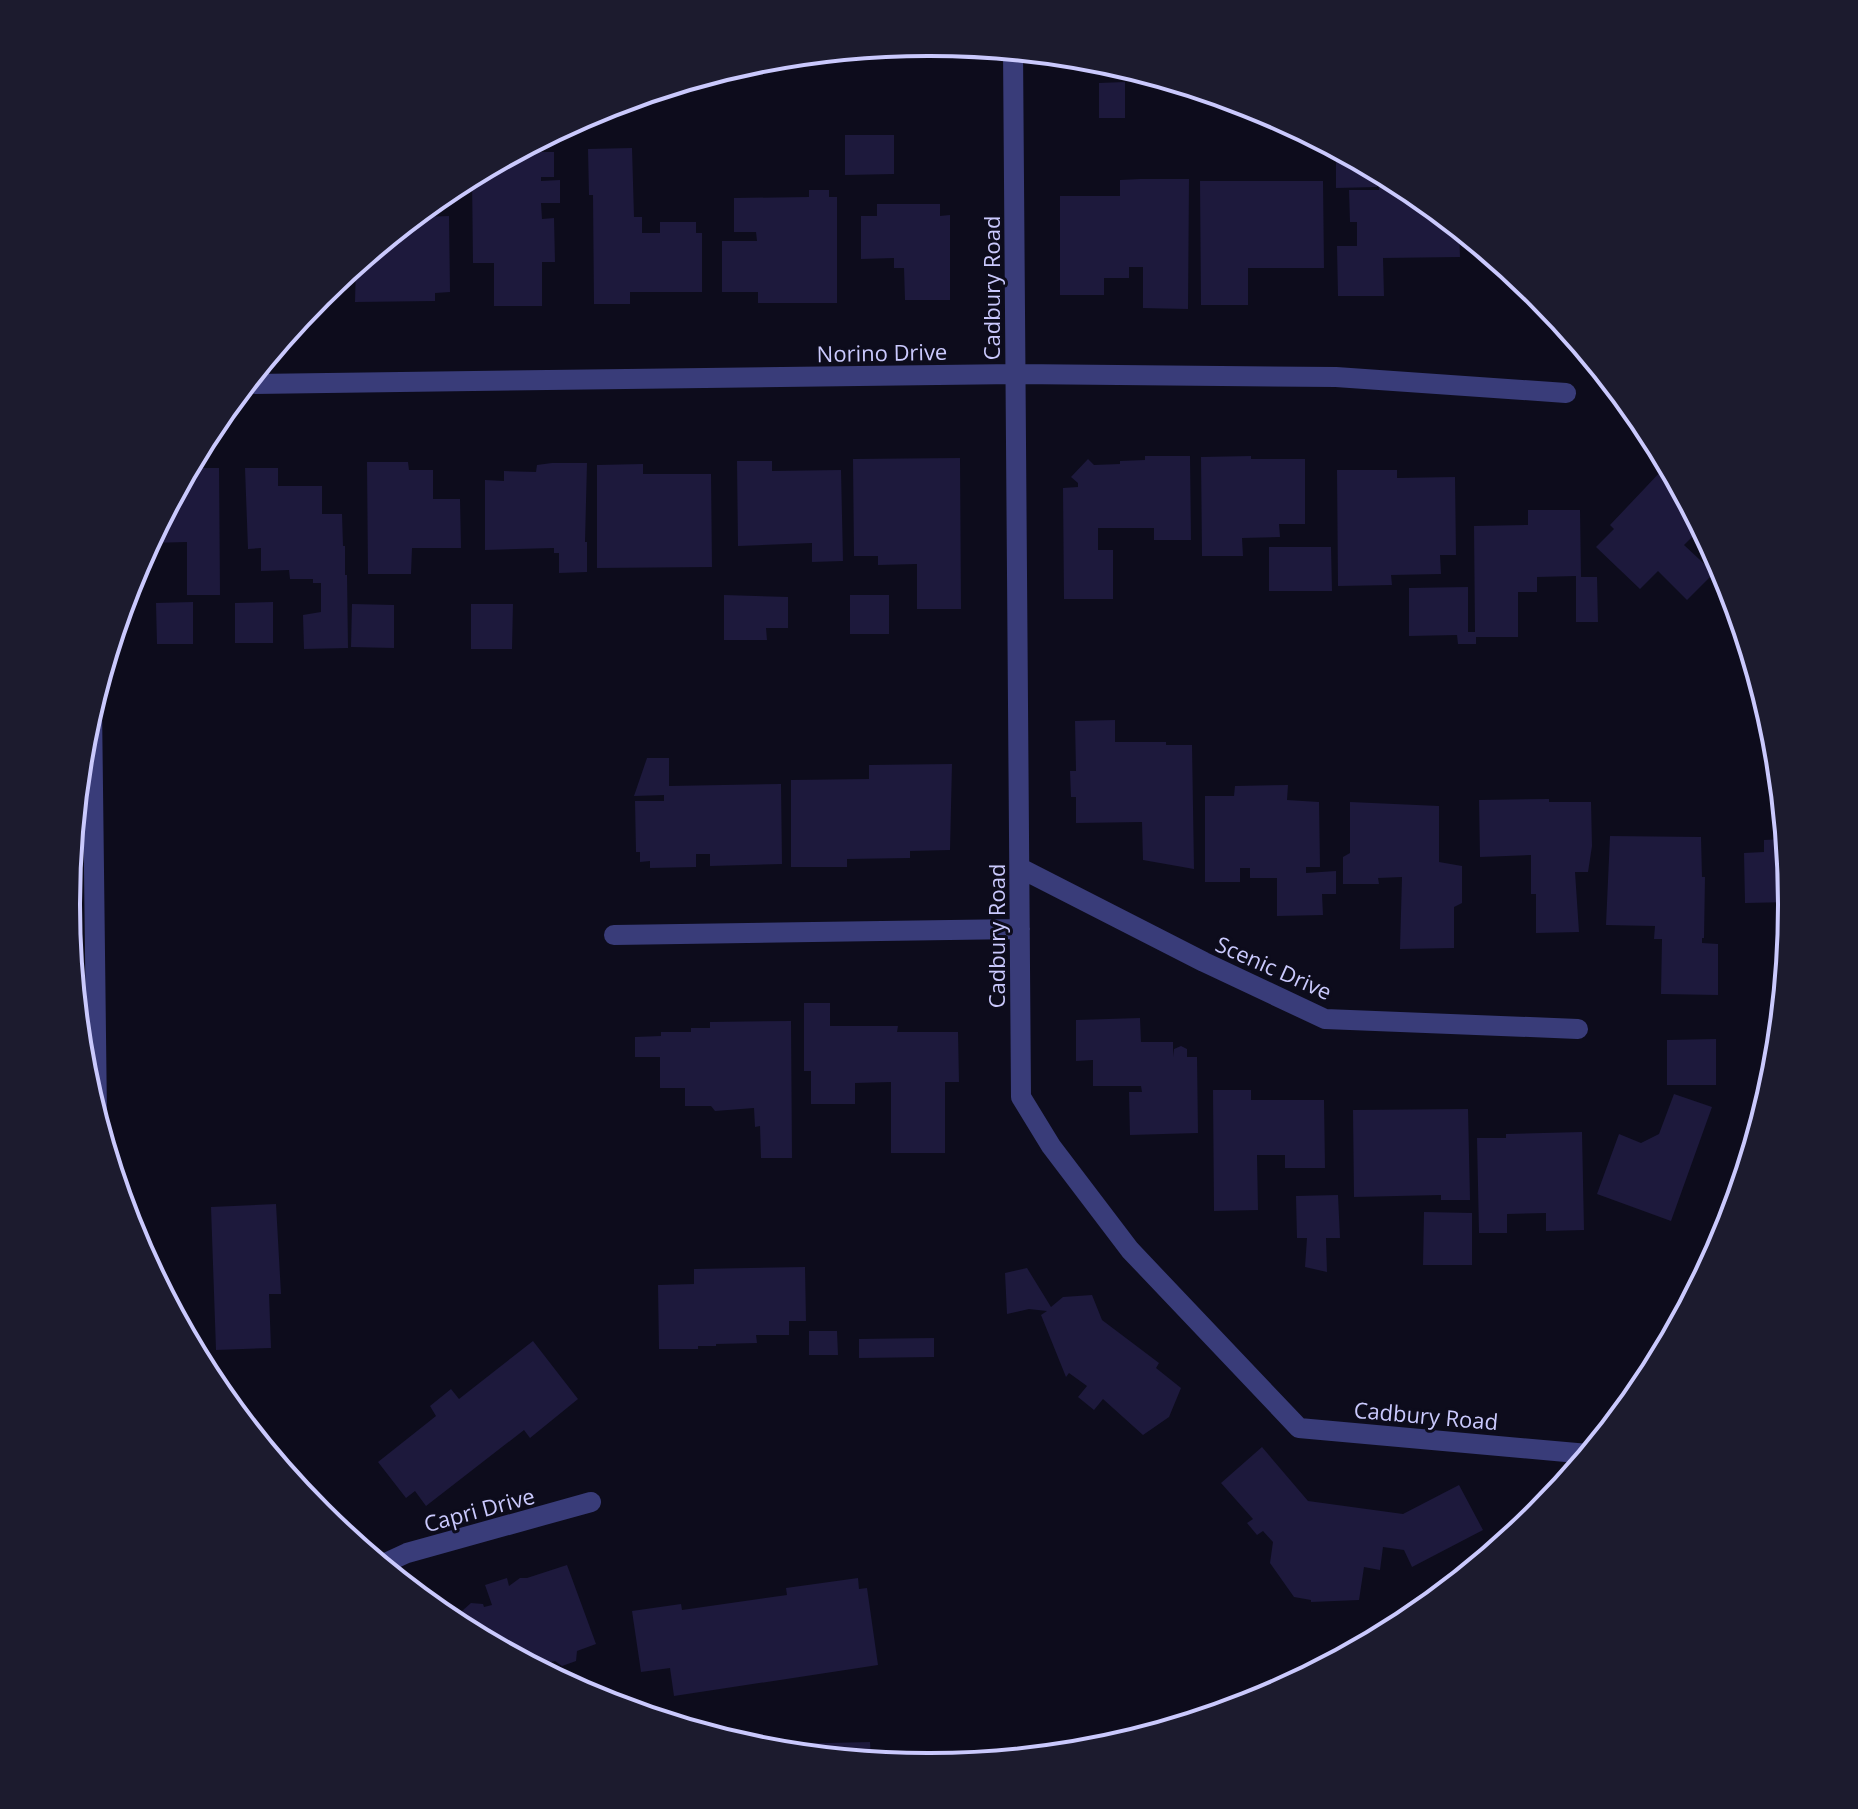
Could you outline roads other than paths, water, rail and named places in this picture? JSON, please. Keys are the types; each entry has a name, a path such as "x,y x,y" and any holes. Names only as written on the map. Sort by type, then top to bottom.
{"street":[{"name":"Cadbury Road","path":"1013,61 1021,1097 1051,1146 1130,1250 1299,1428 1576,1453"},
{"name":"Norino Drive","path":"259,384 1016,374 1336,377 1566,393"},
{"path":"93,765 96,1066"},
{"name":"Scenic Drive","path":"1020,868 1204,962 1325,1019 1578,1029"},
{"path":"614,935 1020,929"},
{"name":"Capri Drive","path":"391,1560 407,1553 591,1502"}]}
